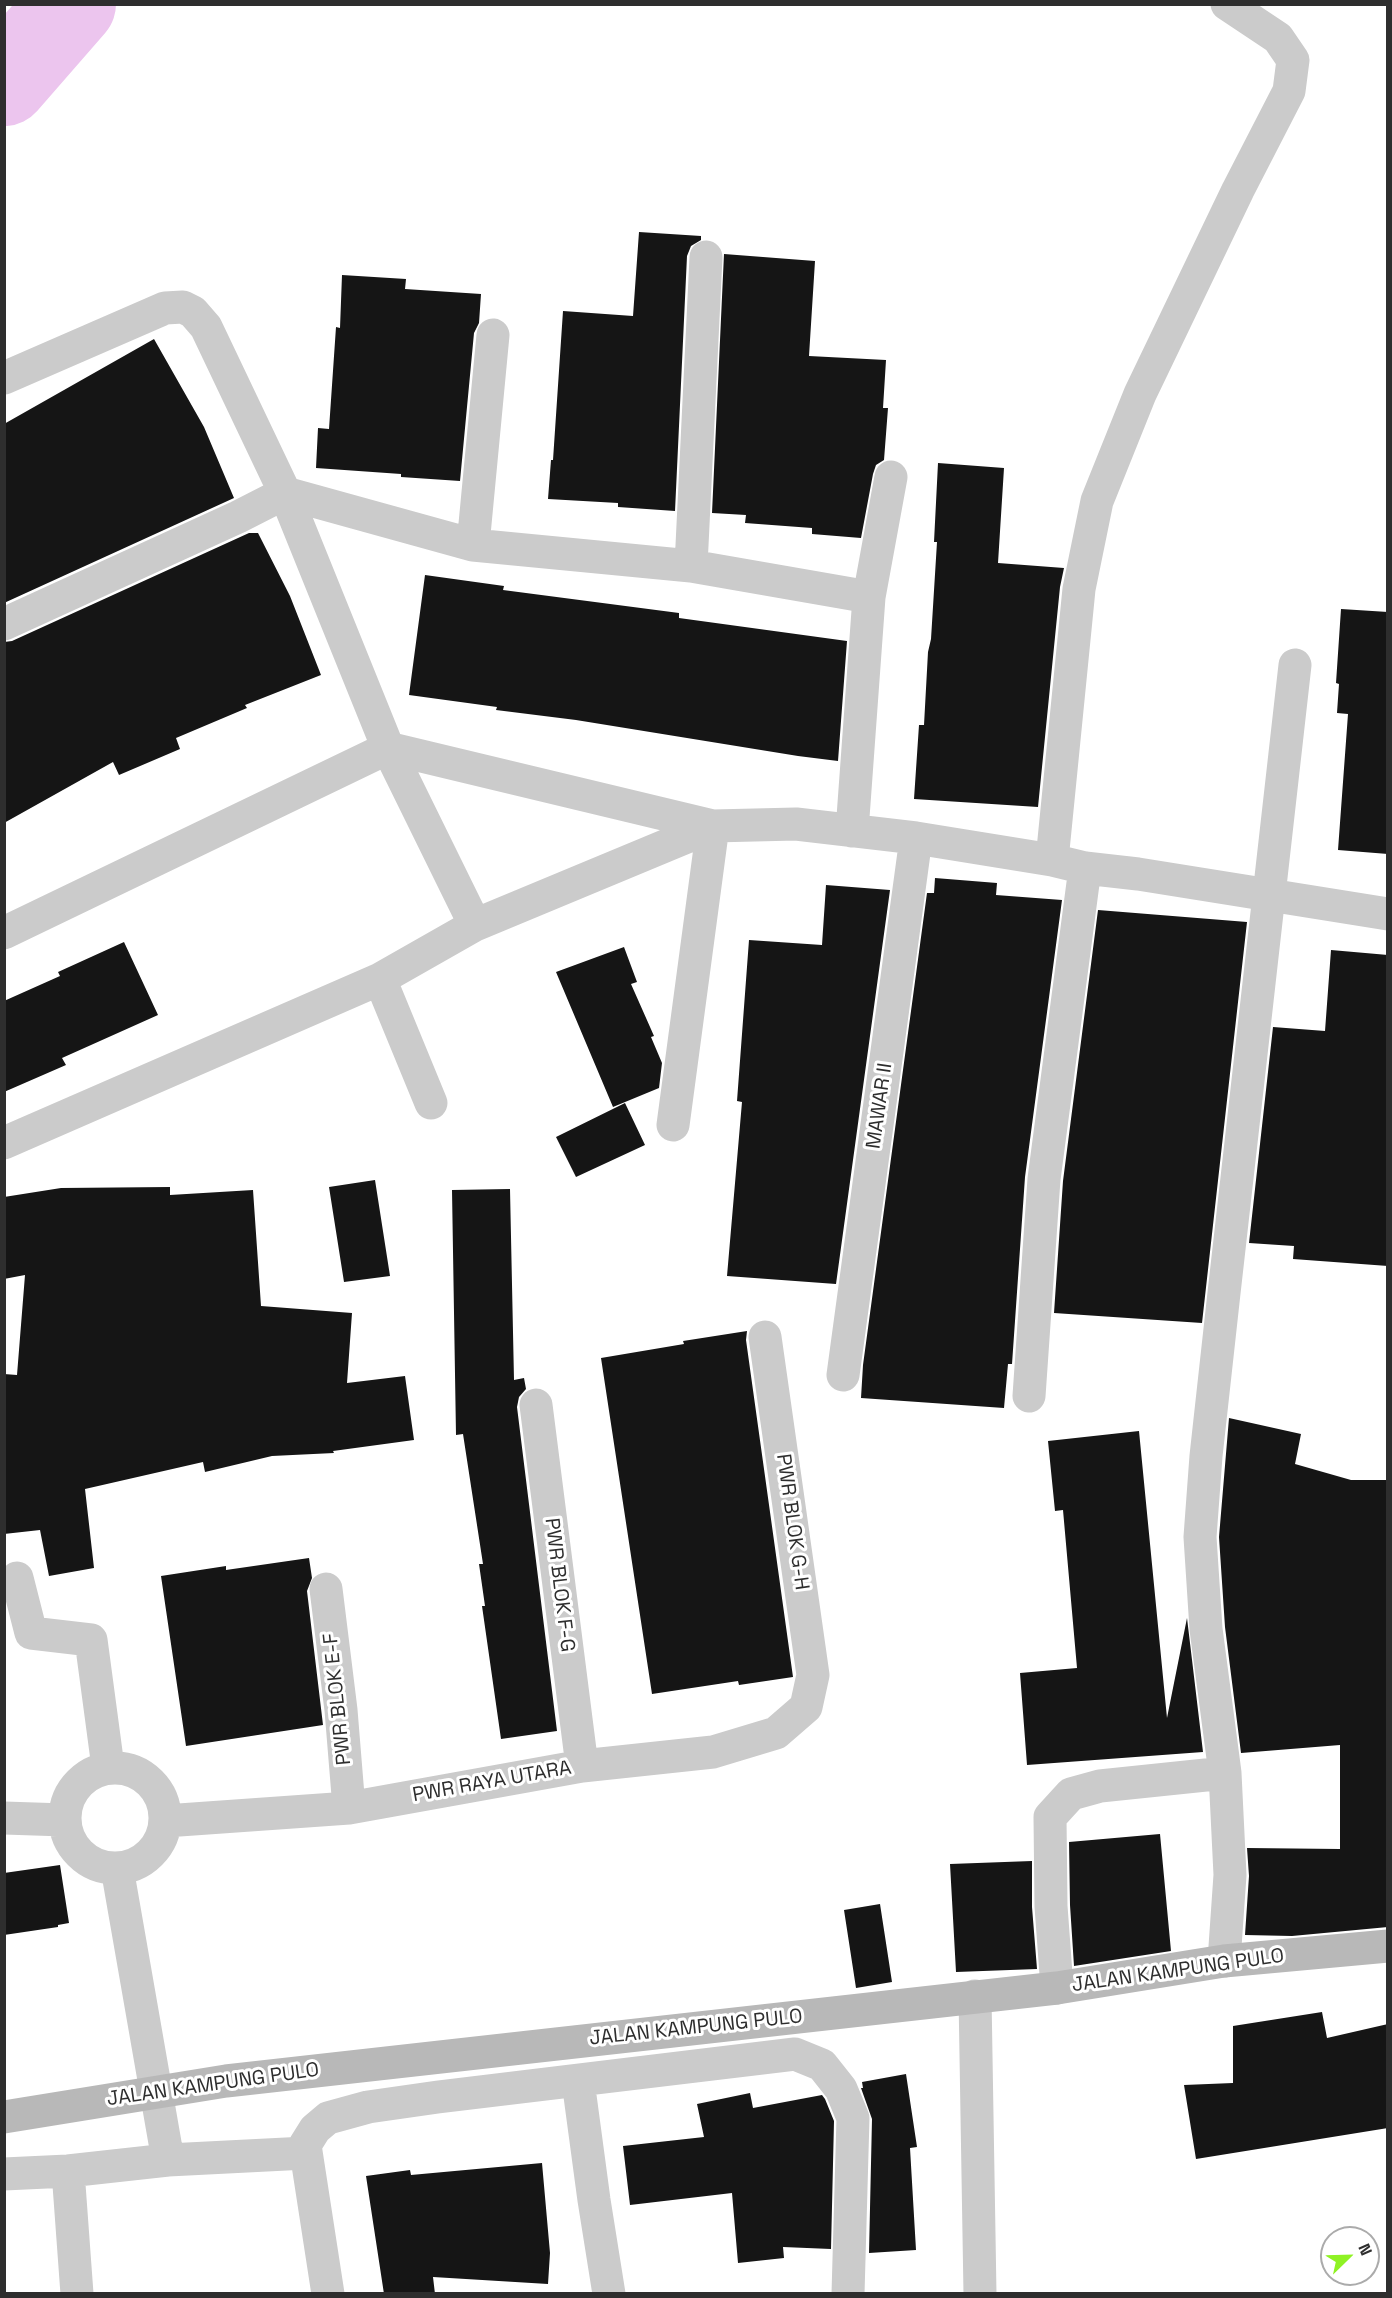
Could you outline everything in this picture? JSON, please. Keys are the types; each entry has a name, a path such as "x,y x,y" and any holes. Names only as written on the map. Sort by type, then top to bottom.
{"street":[{"path":"1052,860 1079,589 1097,501 1140,394 1238,189 1289,90 1293,60 1278,38 1227,4"},
{"path":"691,566 706,257"},
{"path":"4,378 165,308 183,307 193,312 206,327 285,493 388,748 475,925"},
{"path":"473,545 493,335"},
{"path":"852,831 869,597 891,477"},
{"path":"4,624 238,517 285,493 473,545 691,566 869,597"},
{"path":"1224,1961 1230,1875 1225,1773 1206,1629 1200,1537 1206,1456 1295,665"},
{"path":"4,933 388,748 713,826 795,824 916,838 1052,860 1085,868 1138,874 1388,914"},
{"path":"4,1143 380,979 475,925 713,826"},
{"path":"673,1125 713,826"},
{"name":"MAWAR II","path":"843,1375 916,838"},
{"path":"1029,1396 1044,1179 1085,868"},
{"path":"380,979 431,1103"},
{"name":"PWR BLOK G-H","path":"765,1337 812,1665 813,1675 806,1707"},
{"name":"PWR BLOK F-G","path":"536,1405 582,1766"},
{"path":"16,1578 31,1634 91,1640 108,1767"},
{"name":"PWR BLOK E-F","path":"326,1589 349,1808"},
{"name":"PWR RAYA UTARA","path":"165,1821 349,1808 582,1766 713,1752 776,1733 806,1707"},
{"path":"108,1767 134,1771 147,1779 157,1791 164,1805 165,1821 161,1839 150,1854 135,1864 117,1868 98,1865 81,1855 70,1839 65,1820 69,1796 86,1777 108,1767"},
{"path":"1057,1988 1051,1906 1050,1817 1071,1794 1100,1786 1225,1773"},
{"path":"4,1818 65,1820"},
{"path":"117,1868 168,2160"},
{"name":"JALAN KAMPUNG PULO","path":"4,2117 225,2081 1057,1988 1224,1961 1388,1946"},
{"path":"975,1996 980,2294"},
{"path":"328,2294 306,2145 315,2129 328,2118 368,2107 438,2097 795,2054 822,2065 841,2089 853,2118 840,2291"},
{"path":"578,2081 609,2294"},
{"path":"4,2174 168,2160 306,2153"},
{"path":"68,2170 77,2294"}],"building":[{"path":"639,232 701,236 701,240 691,246 687,256 675,511 618,507 618,503 548,499 551,460 553,460 563,311 633,316"},
{"path":"724,254 815,261 809,356 886,360 883,408 888,408 884,460 876,465 873,474 861,538 812,534 812,528 745,523 746,515 712,513"},
{"path":"342,275 406,279 405,289 481,294 479,323 474,333 460,481 316,468 318,428 329,429 336,327 340,328"},
{"path":"154,339 204,427 234,498 4,603 4,424"},
{"path":"938,463 1004,468 998,563 1064,568 1060,587 1038,807 914,799 919,725 924,725 928,652 931,639 937,542 934,542"},
{"path":"249,533 258,533 290,596 321,675 245,705 247,708 176,738 180,749 119,775 113,762 4,823 4,642 12,641"},
{"path":"425,575 504,586 503,590 679,613 679,618 847,641 838,761 409,695"},
{"path":"1341,609 1388,612 1388,854 1338,850 1348,714 1337,713 1339,684 1336,683"},
{"path":"935,878 997,883 996,895 1062,900 1025,1177 1012,1364 1008,1364 1004,1408 861,1398 863,1365 927,893 934,893"},
{"path":"826,885 890,890 836,1284 727,1276 742,1102 737,1101 749,940 822,945"},
{"path":"1098,910 1247,922 1202,1323 1054,1313 1063,1181"},
{"path":"124,942 158,1015 62,1058 66,1065 4,1092 4,1001 60,976 58,972"},
{"path":"624,947 637,982 631,984 654,1036 651,1037 662,1063 659,1088 613,1107 556,972"},
{"path":"1331,950 1388,955 1388,1266 1293,1259 1294,1246 1249,1243 1273,1027 1325,1031"},
{"path":"625,1103 645,1145 576,1177 556,1137"},
{"path":"375,1180 390,1276 344,1282 329,1187"},
{"path":"170,1187 170,1195 253,1190 261,1306 352,1313 347,1383 405,1376 414,1440 333,1451 334,1453 272,1456 205,1472 203,1462 85,1489 94,1568 49,1576 40,1530 4,1534 4,1374 17,1375 25,1275 4,1279 4,1197 61,1188"},
{"path":"510,1189 514,1380 524,1378 526,1389 519,1397 517,1407 557,1731 501,1739 482,1606 485,1606 479,1564 483,1564 463,1434 456,1435 452,1190"},
{"path":"747,1331 746,1340 793,1677 739,1685 738,1681 652,1694 601,1358 684,1344 683,1341"},
{"path":"1229,1418 1301,1434 1295,1464 1351,1480 1388,1480 1388,1927 1292,1936 1245,1935 1249,1876 1247,1848 1340,1849 1340,1745 1241,1753 1225,1627 1219,1537"},
{"path":"1139,1431 1167,1718 1187,1618 1203,1752 1027,1765 1020,1673 1077,1668 1063,1510 1055,1511 1048,1441"},
{"path":"309,1558 312,1578 307,1591 323,1725 186,1746 161,1576 226,1566 226,1570"},
{"path":"1160,1834 1171,1951 1074,1966 1069,1842"},
{"path":"1032,1861 1032,1907 1037,1969 956,1972 950,1864"},
{"path":"60,1865 69,1923 58,1925 58,1927 4,1935 4,1873"},
{"path":"880,1904 892,1982 856,1988 844,1910"},
{"path":"1322,2012 1327,2038 1388,2024 1388,2128 1196,2159 1184,2085 1233,2083 1233,2026"},
{"path":"906,2074 917,2147 910,2148 916,2250 869,2253 872,2119 861,2088 863,2088 862,2082"},
{"path":"750,2093 753,2108 822,2095 825,2099 834,2121 831,2249 783,2247 784,2258 738,2263 732,2193 630,2205 623,2146 704,2137 697,2104"},
{"path":"542,2163 550,2253 548,2284 433,2277 435,2294 384,2294 366,2176 410,2170 411,2175"}],"waterway":[{"path":"4,82 72,4"}]}
